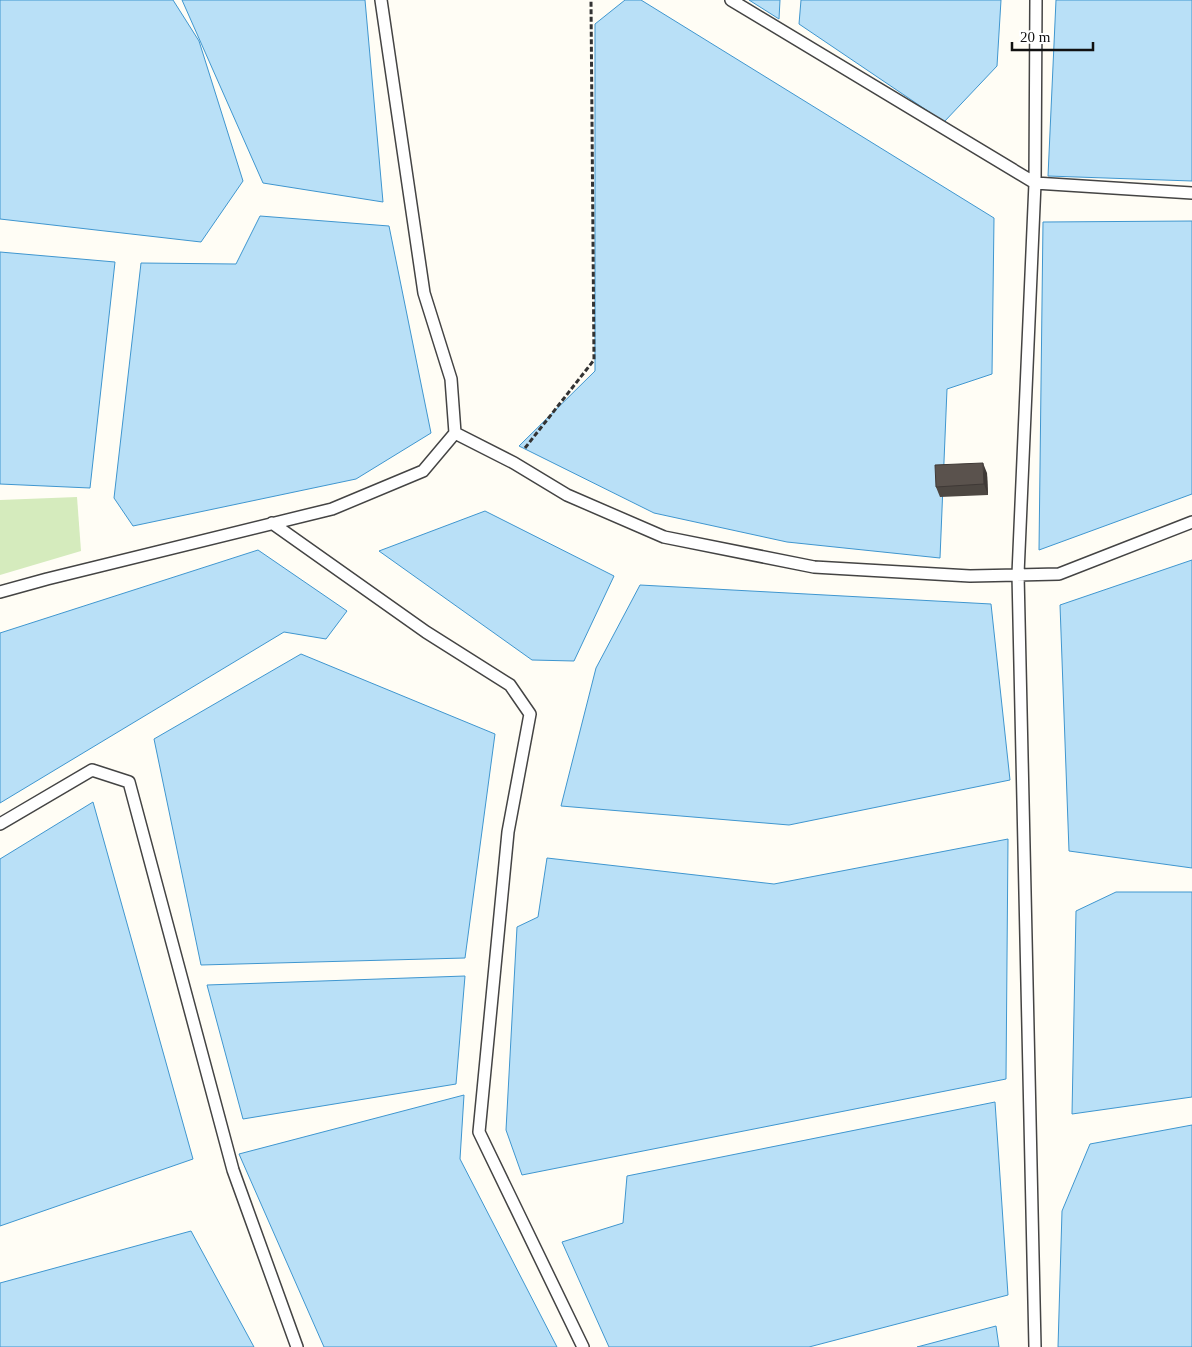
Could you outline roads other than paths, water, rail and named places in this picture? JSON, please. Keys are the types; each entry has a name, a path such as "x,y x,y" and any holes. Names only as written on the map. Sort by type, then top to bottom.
{"lane":[{"path":"0,592 47,578 332,509 423,471 455,433 451,379 424,293 381,0"},
{"path":"731,0 1035,183 1192,193"},
{"path":"1035,1347 1018,574 1035,183 1036,0"},
{"path":"455,433 514,463 567,495 664,537 814,567 970,576 1059,574 1192,522"},
{"path":"272,523 426,632 510,685 530,714 508,832 479,1132 583,1347"},
{"path":"0,824 92,770 129,782 233,1170 297,1347"}],"water":[{"path":"0,0 173,0 199,41 243,181 201,242 0,219"},
{"path":"182,0 365,0 383,202 263,183"},
{"path":"625,0 641,0 994,218 992,374 947,389 940,558 787,542 654,513 519,446 595,371 595,24"},
{"path":"749,0 780,0 779,19"},
{"path":"801,0 1001,0 997,66 944,122 799,24"},
{"path":"1056,0 1192,0 1192,181 1048,176"},
{"path":"260,216 389,226 431,433 356,479 133,526 114,498 141,263 236,264"},
{"path":"1192,221 1192,494 1039,550 1043,222"},
{"path":"0,252 115,262 90,488 0,484"},
{"path":"485,511 614,576 574,661 532,660 379,551"},
{"path":"258,550 347,611 326,639 284,632 0,803 0,633"},
{"path":"1192,560 1192,868 1069,851 1060,605"},
{"path":"640,585 991,604 1010,780 789,825 561,806 596,668"},
{"path":"301,654 495,734 465,958 201,965 154,739"},
{"path":"93,802 193,1159 0,1226 0,859"},
{"path":"1008,839 1006,1079 522,1175 506,1130 517,927 538,917 547,858 774,884"},
{"path":"1116,892 1192,892 1192,1097 1072,1114 1076,911"},
{"path":"465,976 456,1084 243,1119 207,985"},
{"path":"464,1095 460,1159 557,1347 324,1347 239,1154"},
{"path":"995,1102 1008,1295 809,1347 609,1347 562,1242 623,1223 627,1176"},
{"path":"1192,1125 1192,1347 1058,1347 1062,1211 1090,1144"},
{"path":"191,1231 254,1347 0,1347 0,1283"},
{"path":"996,1326 999,1347 917,1347"}]}
